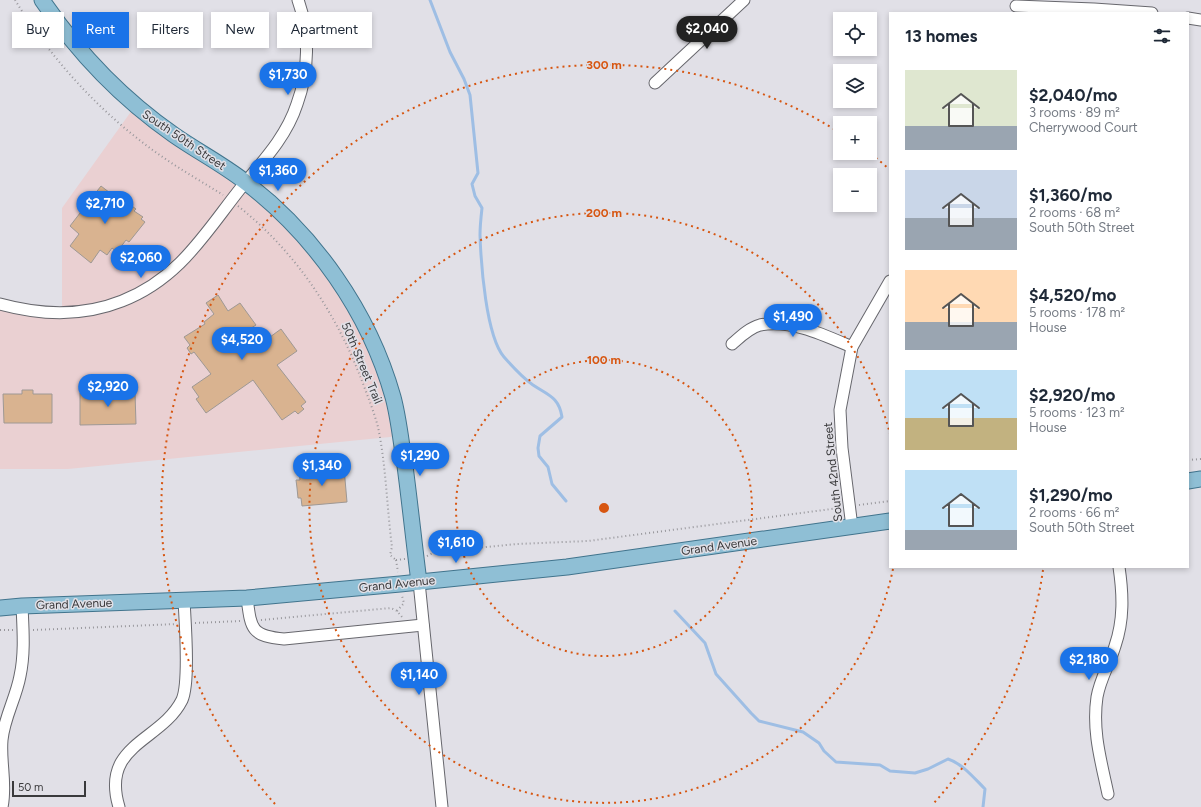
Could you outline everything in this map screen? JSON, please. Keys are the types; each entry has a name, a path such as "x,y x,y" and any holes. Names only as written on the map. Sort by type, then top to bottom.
{"main road":[{"name":"South 50th Street","path":"42,0 77,47 122,95 175,136 246,182 280,212 322,259 357,311 371,339 393,398 403,455 419,582"},
{"path":"1189,481 1201,479"},
{"name":"Grand Avenue","path":"0,608 247,598 419,582 575,566 889,521"},
{"name":"Grand Avenue","path":"0,603 22,606"}],"street":[{"path":"0,304 21,310 62,313 102,308 140,293 165,277 191,253 281,138 297,104 306,64 304,25 298,0"},
{"path":"655,83 744,0"},
{"path":"1016,6 1094,8 1140,12"},
{"path":"1189,18 1201,20"},
{"name":"South 42nd Street","path":"852,526 842,448 840,410 852,347 889,283"},
{"path":"732,344 747,331 760,326 779,325 813,331 852,347"},
{"path":"1108,794 1098,745 1095,714 1102,678 1116,645 1120,627 1123,596 1119,568"},
{"name":"South 50th Street","path":"419,582 442,807"},
{"path":"247,598 250,620 256,632 267,638 284,639 423,625"},
{"path":"118,807 114,783 120,763 130,749 172,715 182,699 186,667 184,600"},
{"path":"2,807 4,794 2,742 4,726 20,677 23,656 22,606"}],"path":[{"path":"15,0 46,47 78,84 98,104 132,134 164,158 226,197"},
{"name":"50th Street Trail","path":"238,205 273,237 299,266 320,296 341,332 354,360 378,428 392,547 390,555 396,560"},
{"path":"1189,460 1201,459"},
{"path":"431,556 435,552 517,544 588,541 889,501"},
{"path":"0,630 185,624 391,608 397,611 404,603"}],"shaded area":[{"path":"135,106 258,192 357,311 400,436 68,469 0,469 0,304 62,313 62,208"}],"building":[{"path":"101,186 114,196 115,194 136,209 134,211 143,217 141,219 145,222 129,242 126,240 117,252 112,248 107,255 100,250 91,263 70,246 79,234 70,226"},
{"path":"218,295 228,311 240,303 256,325 248,330 259,345 281,329 297,351 277,365 306,402 301,406 304,409 298,414 295,411 282,420 253,380 206,413 196,399 199,397 192,387 211,374 194,352 191,354 187,348 190,345 184,337 205,324 204,322 214,314 206,303"},
{"path":"99,388 117,388 117,393 135,393 136,424 80,425 80,393 99,393"},
{"path":"22,390 33,390 33,394 52,394 52,423 4,423 3,394 22,394"},
{"path":"344,468 347,502 302,506 301,498 298,498 296,480 300,480 299,471"}],"waterway":[{"path":"430,0 450,52 464,79 470,95 478,173 472,184 475,196 482,208 480,235 483,281 493,333 498,347 504,357 525,379 552,397 561,410 562,417 540,436 538,448 539,456 548,467 552,484 566,501"},
{"path":"675,611 705,643 716,674 759,721 803,732 819,743 824,751 836,762 880,765 890,771 915,773 928,769 948,759 959,764 985,789 983,807"}]}
